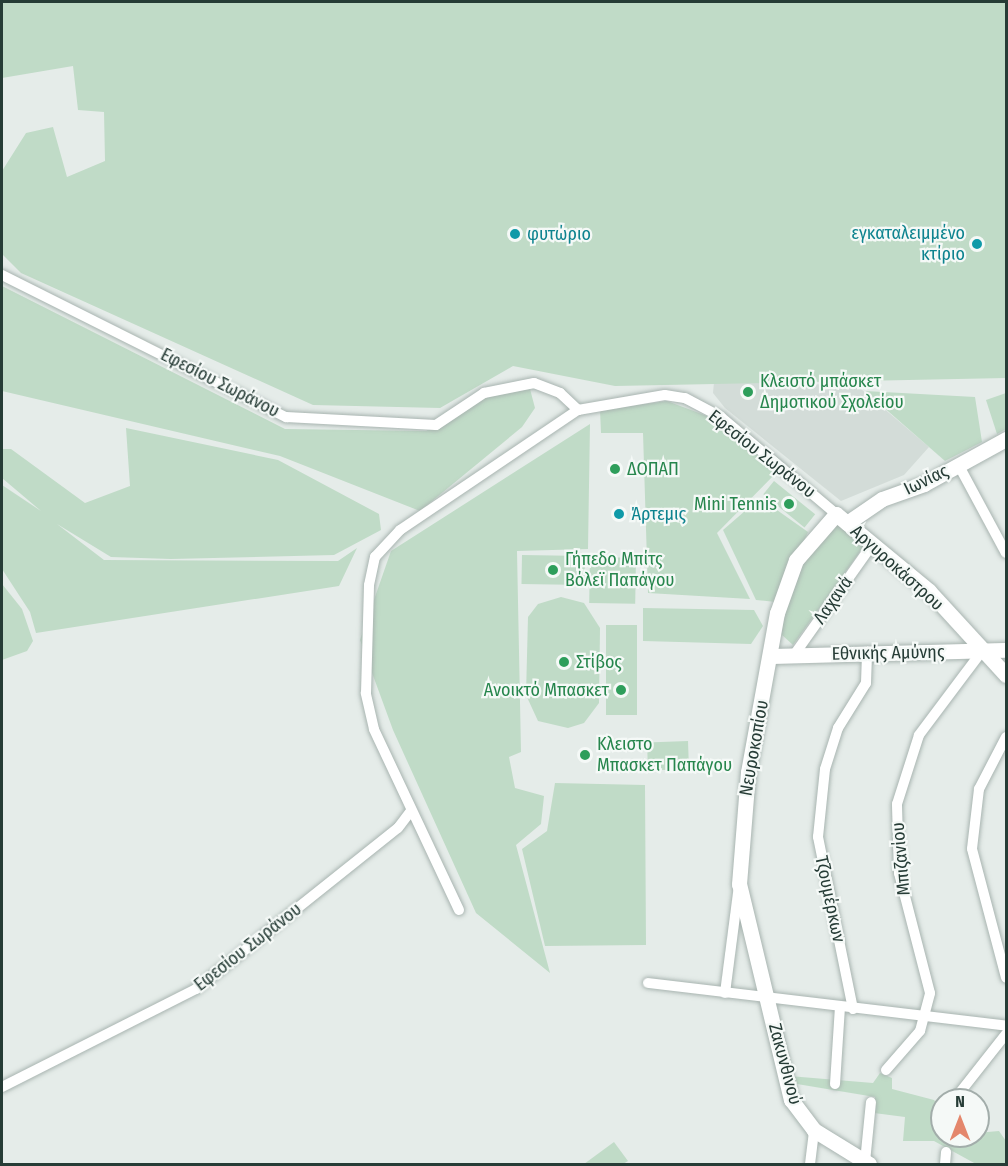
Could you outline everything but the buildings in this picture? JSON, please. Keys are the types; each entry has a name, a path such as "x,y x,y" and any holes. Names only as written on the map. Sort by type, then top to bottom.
{"street":[{"name":"Εφεσίου Σωράνου","path":"2,275 286,417 436,425 484,393 534,383 560,393 578,410"},
{"name":"Εφεσίου Σωράνου","path":"459,910 374,729 366,693 364,639 375,557 399,530 578,410 665,395 685,398 721,417 842,519"},
{"name":"Ιωνίας","path":"842,519 1006,439"},
{"path":"958,464 1006,553"},
{"name":"Αργυροκάστρου","path":"842,519 929,591 1006,675"},
{"name":"Νευροκοπίου","path":"768,999 739,884 748,772 782,595 796,560 842,519"},
{"name":"Λαχανά","path":"794,656 872,545"},
{"name":"Εθνικής Αμύνης","path":"770,656 1006,650"},
{"name":"Μπιζανίου","path":"927,1017 927,977 899,873 897,804 919,735 982,651"},
{"name":"Τζουμέρκων","path":"853,1009 818,837 825,769 838,728 866,683 867,654"},
{"path":"1006,737 979,789 972,849 1006,978"},
{"name":"Εφεσίου Σωράνου","path":"2,1087 196,989 398,828 411,811"},
{"path":"725,993 739,884"},
{"path":"648,983 840,1008 1006,1026"},
{"name":"Ζακυνθινού","path":"768,999 791,1100 814,1130 867,1163"},
{"path":"834,1084 840,1008"},
{"path":"886,1070 927,1017"},
{"path":"963,1088 1006,1034"},
{"path":"867,1163 871,1102"},
{"path":"810,1164 814,1130"},
{"path":"945,1164 946,1152"}],"shaded area":[{"path":"714,382 848,385 861,389 929,447 904,475 841,501 725,408 713,393"}],"green space":[{"path":"2,2 1006,2 1006,378 615,386 513,366 440,408 313,405 21,273 2,254 2,171 26,133 53,127 67,177 105,161 104,112 78,110 73,66 2,78"},
{"path":"2,286 285,429 426,431 484,393 530,389 535,408 522,427 420,511 280,456 2,391"},
{"path":"865,391 975,397 982,442 945,461"},
{"path":"1006,393 1006,429 997,434 986,400"},
{"path":"667,401 715,419 779,470 717,533 750,599 648,593 643,433 601,433 600,410"},
{"path":"590,424 588,549 517,551 521,752 509,757 515,788 544,796 541,824 516,845 550,973 476,913 393,730 360,640 391,551"},
{"path":"126,428 278,460 379,514 381,530 334,555 171,559 111,557 57,524 104,560 338,561 357,548 339,586 36,633 30,612 2,569 2,485 41,511 2,478 2,449 11,449 85,503 130,486"},
{"name":"Mini Tennis","path":"774,481 815,514 804,528 763,494"},
{"path":"760,498 808,532 776,602 756,600 723,530"},
{"path":"839,523 864,546 793,645 781,634 791,585 808,552"},
{"name":"Γήπεδο Μπίτς Βόλεϊ Παπάγου","path":"522,555 585,556 584,585 521,584"},
{"path":"590,557 636,558 635,604 589,603"},
{"path":"2,584 22,609 33,641 27,651 2,660"},
{"path":"561,597 584,603 600,628 599,703 584,723 568,728 538,721 526,695 528,617 538,604"},
{"path":"643,608 754,610 763,626 751,644 643,641"},
{"path":"606,625 637,625 637,715 606,715"},
{"path":"688,741 689,769 648,770 647,742"},
{"path":"555,783 645,785 646,945 545,946 522,849 547,831"},
{"path":"880,1073 892,1078 892,1089 930,1099 930,1141 903,1141 905,1117 874,1113 875,1097 791,1083 789,1076 873,1083"},
{"path":"999,1131 1006,1141 1006,1164 976,1164 947,1148 990,1148 990,1132"},
{"path":"614,1142 628,1161 623,1164 584,1164"}],"place":[{"name":"φυτώριο","path":"515,234"},
{"name":"εγκαταλειμμένο κτίριο","path":"977,244"},
{"name":"Κλειστό μπάσκετ Δημοτικού Σχολείου","path":"748,392"},
{"name":"ΔΟΠΑΠ","path":"615,469"},
{"name":"Mini Tennis","path":"789,504"},
{"name":"Άρτεμις","path":"619,514"},
{"name":"Γήπεδο Μπίτς Βόλεϊ Παπάγου","path":"553,570"},
{"name":"Στίβος","path":"564,662"},
{"name":"Ανοικτό Μπασκετ","path":"621,690"},
{"name":"Κλειστο Μπασκετ Παπάγου","path":"585,755"}]}
